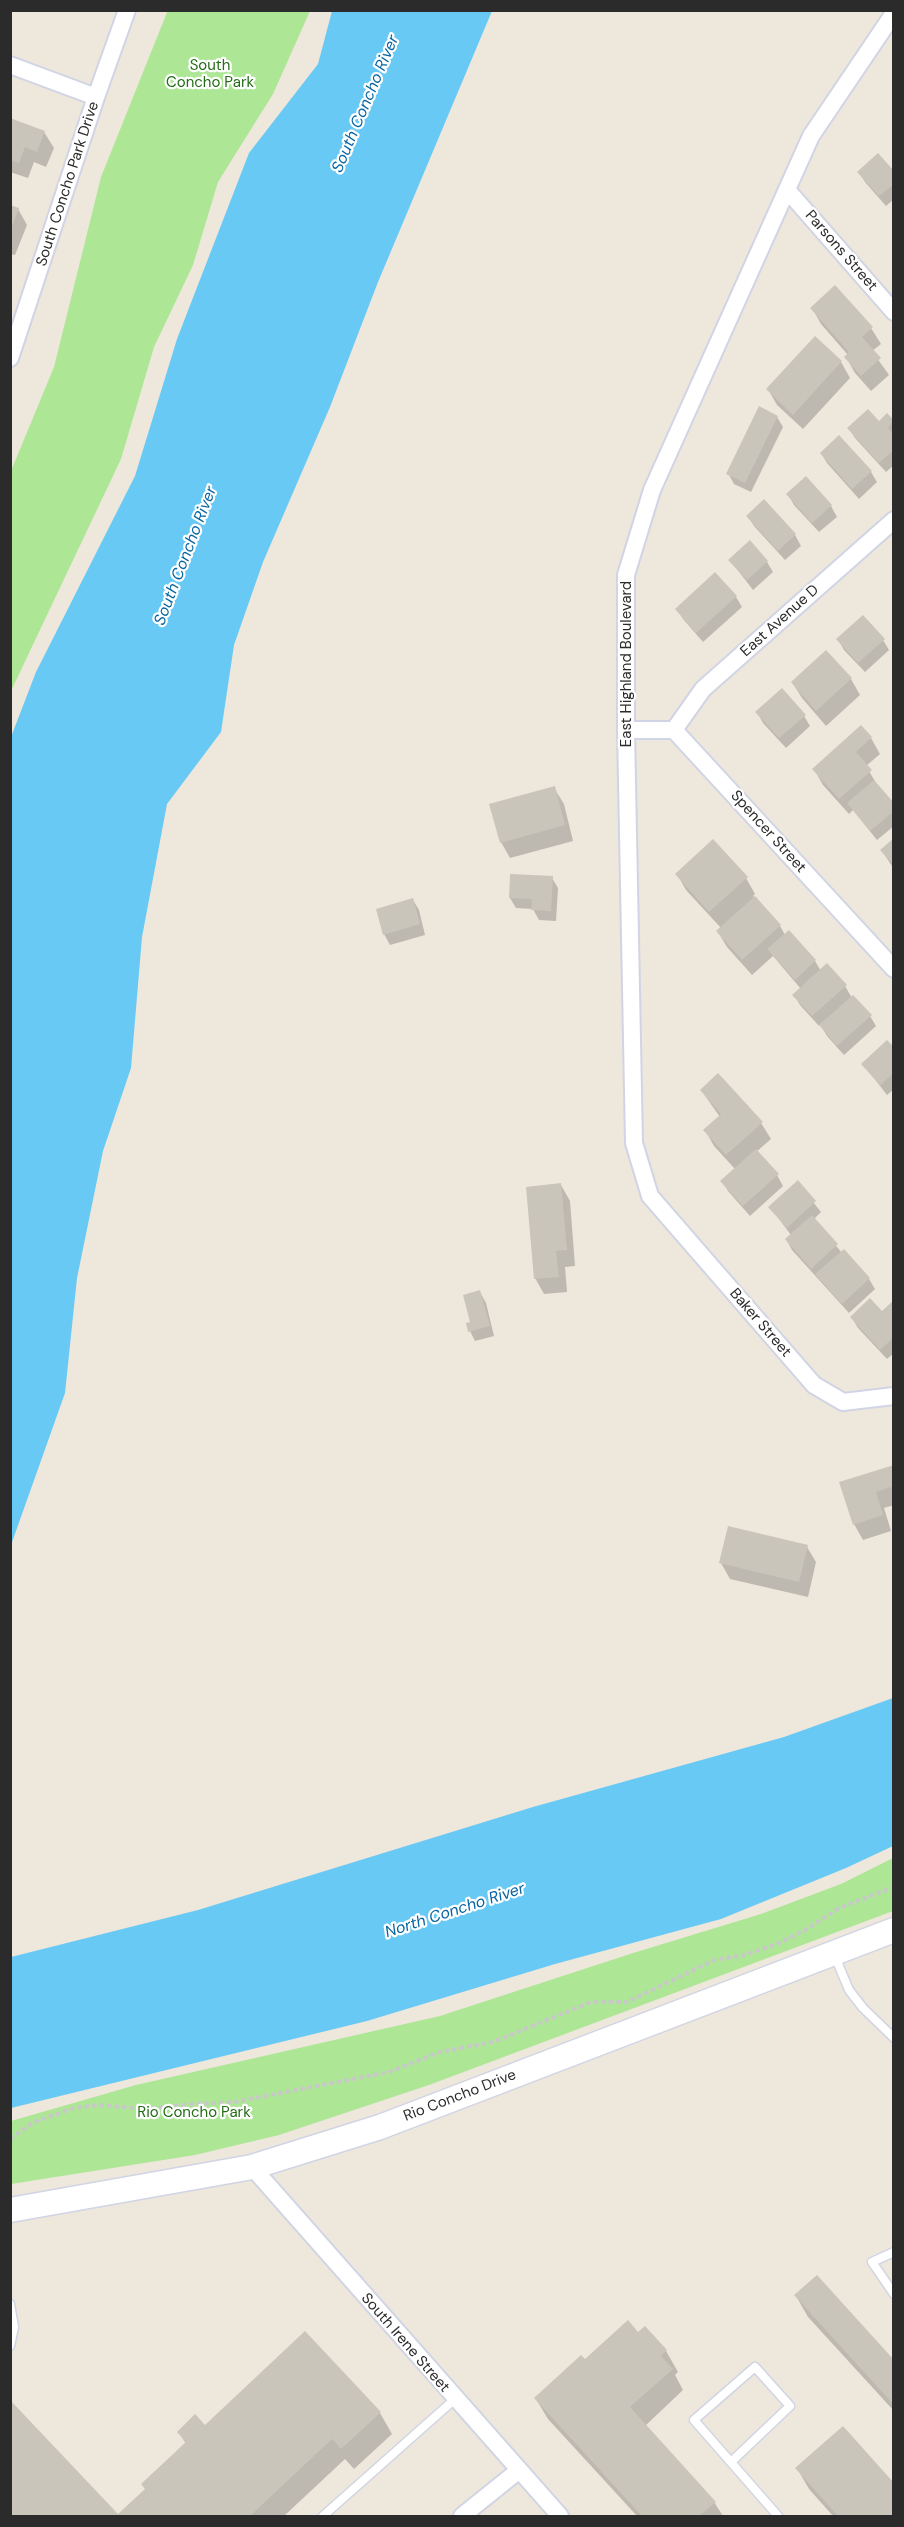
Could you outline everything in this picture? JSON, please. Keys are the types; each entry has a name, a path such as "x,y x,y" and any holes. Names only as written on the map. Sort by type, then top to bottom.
{"street":[{"name":"South Concho Park Drive","path":"10,358 127,10"},
{"name":"East Highland Boulevard","path":"650,1196 634,1143 626,730 626,575 652,490 811,136 894,13"},
{"path":"10,65 96,97"},
{"name":"Parsons Street","path":"788,191 894,312"},
{"name":"East Avenue D","path":"675,730 704,689 894,520"},
{"path":"626,730 675,730"},
{"name":"Spencer Street","path":"675,730 894,969"},
{"name":"Baker Street","path":"650,1196 814,1385 843,1402 894,1396"},
{"name":"Rio Concho Drive","path":"10,2210 252,2168 380,2127 894,1930"},
{"name":"South Irene Street","path":"252,2168 560,2517"},
{"path":"462,2517 518,2471"}],"lane":[{"path":"833,1953 849,1990 863,2008 894,2038"},
{"path":"894,2252 872,2262 894,2294"},
{"path":"10,2304 14,2327 10,2346"},
{"path":"731,2462 790,2406 755,2367 694,2420 778,2517"},
{"path":"323,2517 455,2399"}],"path":[{"path":"10,2139 34,2122 75,2108 98,2105 148,2109 234,2102 389,2072 440,2052 494,2042 591,2002 627,2002 714,1960 744,1955 777,1944 807,1929 839,1908 894,1887"}],"green space":[{"name":"South Concho Park","path":"168,10 310,11 273,94 218,182 193,265 154,347 121,459 11,691 11,471 54,367 101,177"},
{"name":"Rio Concho Park","path":"893,1858 893,1911 429,2085 279,2135 195,2155 11,2184 11,2121 136,2085 440,2016 761,1914 841,1884"}],"water":[{"name":"South Concho River","path":"332,11 492,11 378,282 330,407 263,562 234,645 221,732 167,804 142,937 131,1068 103,1151 77,1278 65,1393 11,1545 11,737 36,672 135,476 177,339 249,153 318,64"},
{"name":"North Concho River","path":"893,1698 893,1846 846,1868 721,1919 555,1964 367,2021 11,2108 11,1957 198,1910 533,1807 784,1737"}],"building":[{"path":"10,118 45,131 37,152 25,147 19,163 10,160"},
{"path":"878,153 894,171 894,184 879,196 857,172"},
{"path":"10,205 19,208 11,229 10,229"},
{"path":"835,285 873,327 862,337 881,358 861,376 844,357 849,352 810,308"},
{"path":"815,336 842,361 793,415 766,389"},
{"path":"759,406 778,416 745,483 726,474"},
{"path":"868,409 879,421 887,413 894,420 888,428 894,434 894,450 879,463 847,428"},
{"path":"839,435 872,471 852,489 820,453"},
{"path":"806,476 832,505 812,523 786,494"},
{"path":"764,499 796,534 778,551 746,516"},
{"path":"750,540 768,561 747,580 728,560"},
{"path":"715,572 737,596 696,633 675,609"},
{"path":"863,615 885,639 858,663 836,639"},
{"path":"826,650 852,678 816,711 791,682"},
{"path":"782,688 806,715 779,738 755,712"},
{"path":"861,725 872,737 856,752 872,770 839,799 812,769"},
{"path":"874,780 894,803 894,811 870,831 847,803"},
{"path":"555,786 565,825 500,843 489,804"},
{"path":"894,838 894,865 880,850"},
{"path":"713,839 748,877 709,912 675,874"},
{"path":"510,874 553,876 551,911 531,910 532,899 509,898"},
{"path":"755,896 781,925 742,960 716,931"},
{"path":"413,898 420,924 383,935 376,909"},
{"path":"789,930 816,960 795,980 767,949"},
{"path":"827,963 847,985 812,1016 792,995"},
{"path":"853,995 872,1015 837,1046 819,1025"},
{"path":"887,1040 894,1047 894,1073 880,1085 861,1064"},
{"path":"718,1073 763,1122 726,1155 703,1130 721,1114 700,1090"},
{"path":"756,1149 779,1174 743,1206 720,1181"},
{"path":"798,1180 816,1201 787,1228 768,1207"},
{"path":"561,1183 567,1250 556,1251 559,1277 534,1279 526,1187"},
{"path":"812,1215 838,1244 811,1269 785,1239"},
{"path":"844,1249 870,1278 842,1304 815,1274"},
{"path":"480,1290 490,1326 468,1332 466,1323 470,1322 463,1295"},
{"path":"870,1298 882,1311 894,1300 894,1337 880,1350 850,1317"},
{"path":"894,1465 894,1486 876,1492 883,1515 853,1525 839,1482"},
{"path":"728,1526 808,1545 799,1582 719,1563"},
{"path":"817,2275 894,2360 894,2405 794,2295"},
{"path":"628,2320 638,2332 645,2326 667,2350 661,2356 673,2369 630,2407 716,2502 699,2516 642,2516 534,2398 581,2355 585,2359"},
{"path":"305,2331 381,2412 341,2449 332,2439 250,2516 10,2516 10,2400 118,2514 145,2489 141,2484 186,2442 177,2432 195,2414 205,2425"},
{"path":"843,2426 894,2483 894,2516 838,2516 795,2468"}]}
